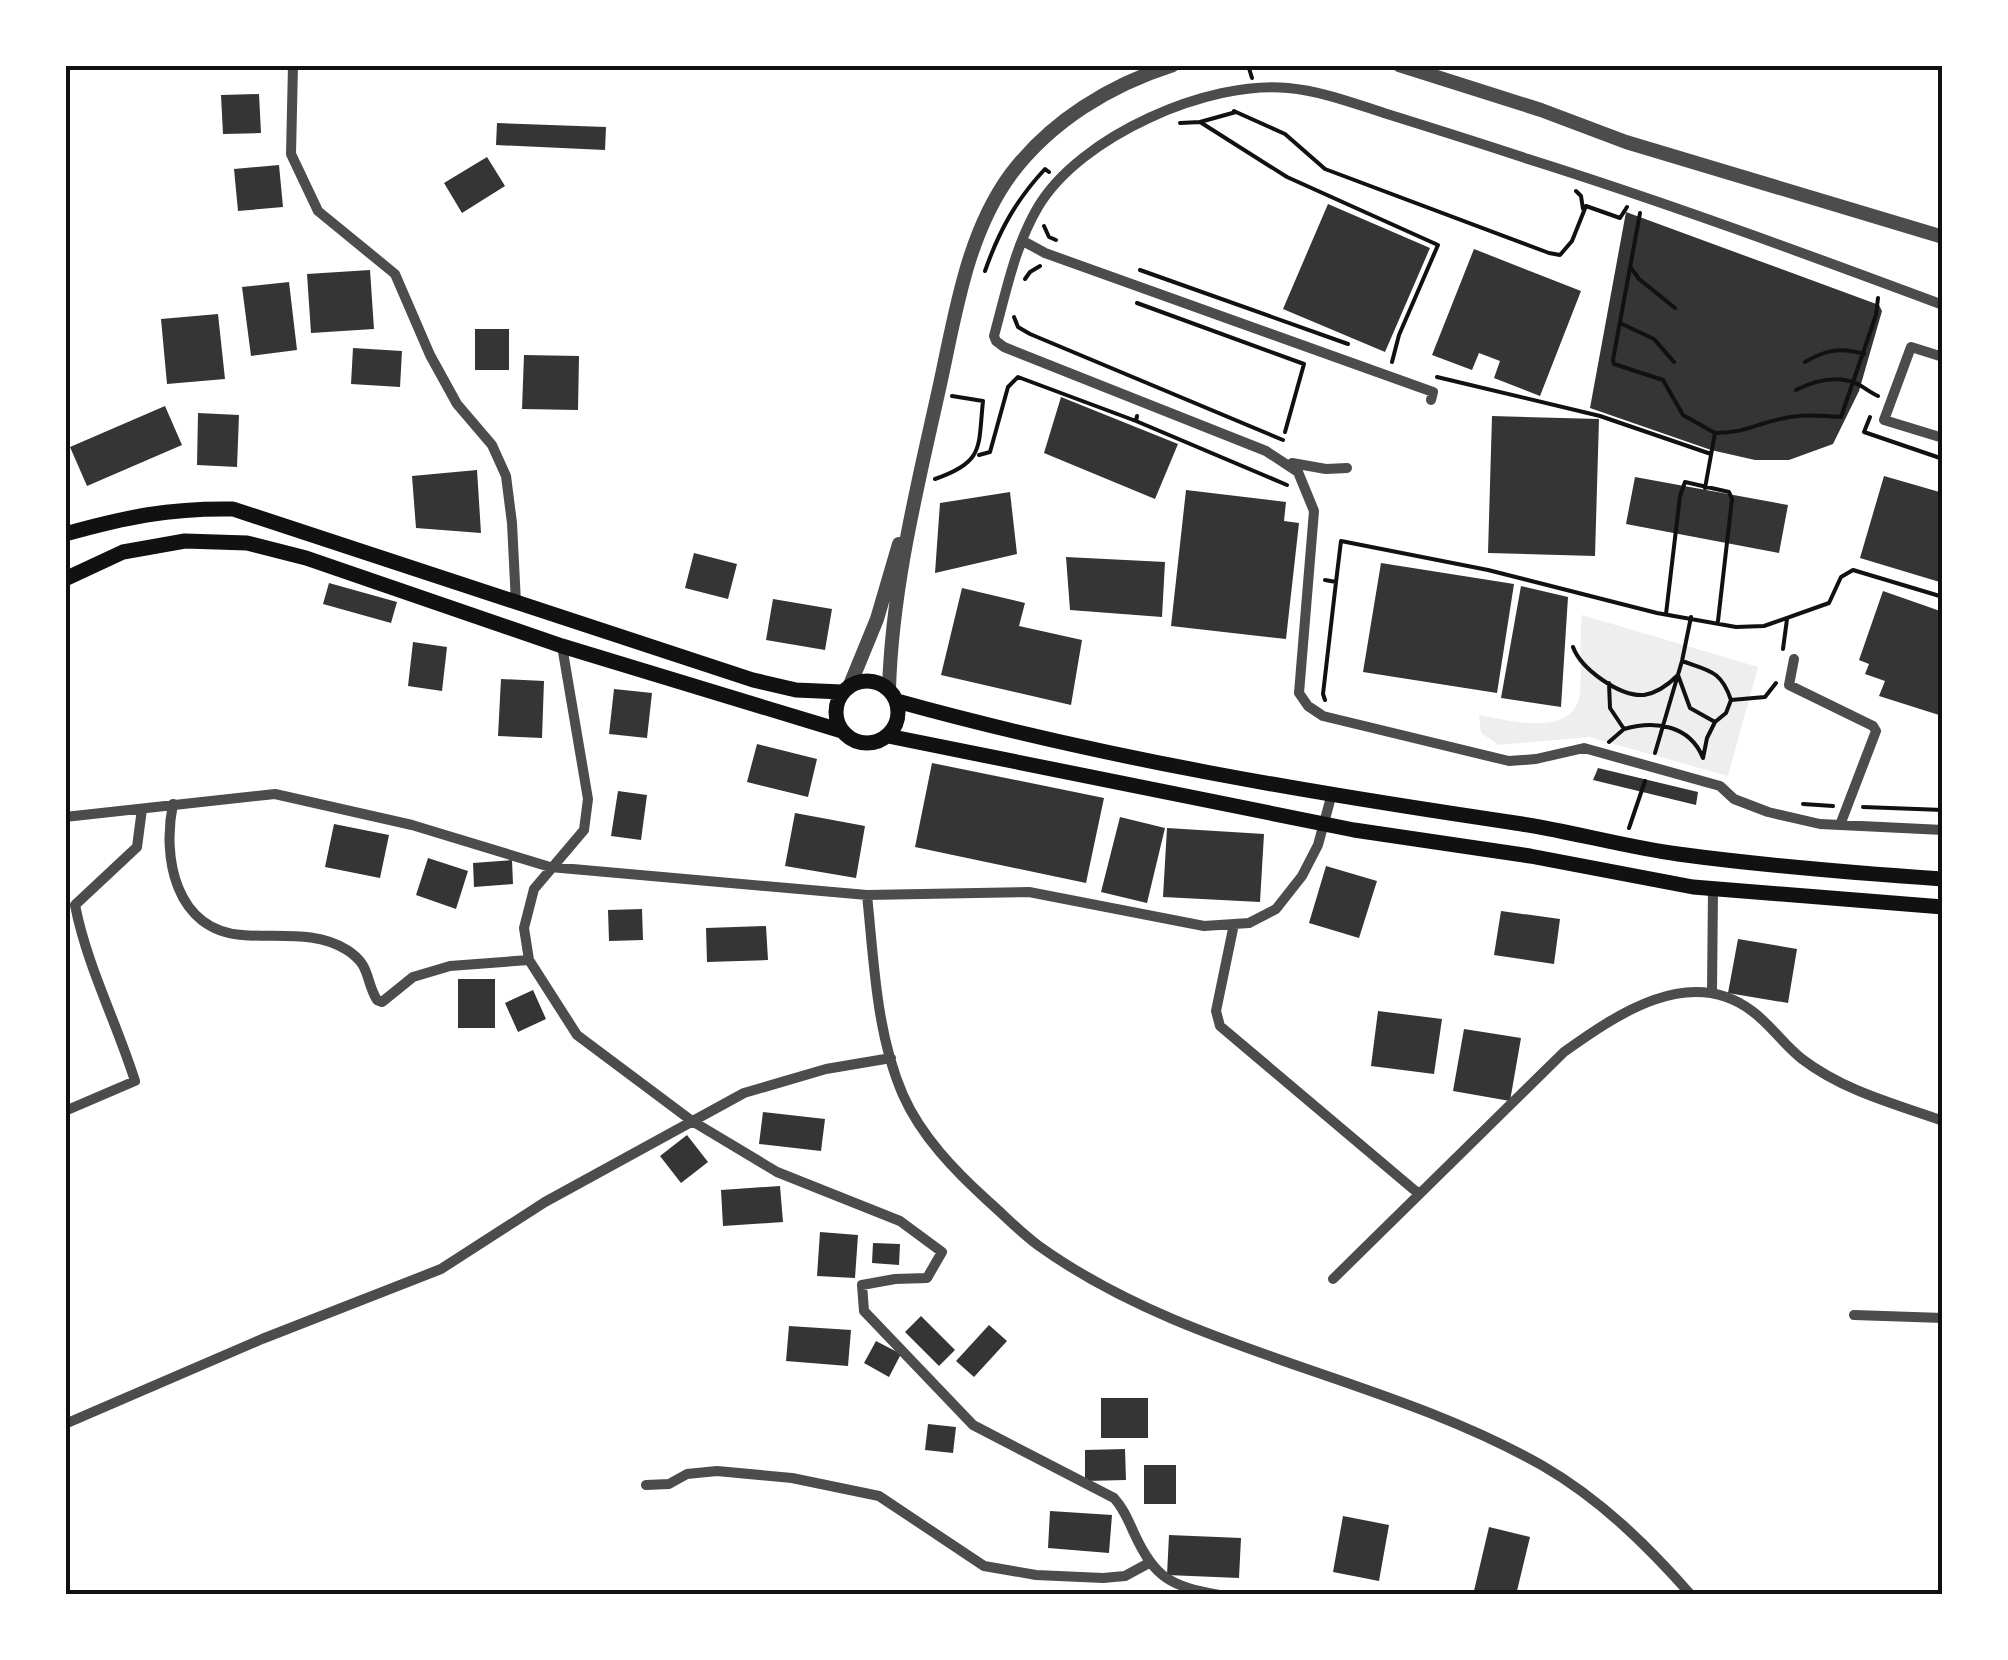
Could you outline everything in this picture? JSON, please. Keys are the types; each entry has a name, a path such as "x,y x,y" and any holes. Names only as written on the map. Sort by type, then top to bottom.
{"main road":[{"path":"65,534 136,514 180,508 233,509 752,680 796,690 846,688 871,680 893,695 1014,734 1331,797 1528,825 1752,864 1943,878"},
{"path":"65,578 123,552 185,541 247,543 306,558 562,646 842,731"},
{"path":"846,688 835,711 842,731 849,738 869,743 888,736 1325,824 1713,890 1943,908"},
{"path":"888,736 898,718 893,695"}],"street":[{"path":"292,65 291,154 318,210 394,274 457,404 492,445 506,476 516,603"},
{"path":"893,695 891,640 917,486 965,272 1002,188 1032,150 1080,109 1132,79 1172,65"},
{"path":"1400,65 1626,142 1943,237"},
{"path":"1347,468 1326,470 1286,461 996,341 1022,241 1037,209 1059,181 1127,130 1157,114 1208,95 1254,86 1288,88 1348,102 1615,186 1943,305"},
{"path":"1022,241 1045,253 1433,392 1431,400"},
{"path":"1943,357 1910,347 1884,420 1943,438"},
{"path":"1286,461 1306,485 1314,511 1299,686 1302,699 1314,712 1509,761 1584,748 1720,786 1734,798 1768,812 1840,826 1943,830"},
{"path":"846,688 877,619 917,486"},
{"path":"562,646 589,808 578,840 534,889 525,914 528,960 576,1035 692,1120 777,1172 900,1221 942,1252 927,1278 862,1285 864,1311 973,1425 1114,1498 1123,1508 1150,1563 1178,1586 1219,1595"},
{"path":"1788,656 1789,685 1876,729 1840,826"},
{"path":"65,817 274,794 412,824 550,868 867,895 1029,892 1204,926 1249,924 1276,908 1302,876 1325,824 1331,797"},
{"path":"173,804 168,848 172,874 181,896 195,912 229,933 290,935 342,947 367,970 379,1001 413,977 450,966 528,960"},
{"path":"65,1112 135,1081 117,1023 84,948 75,905 137,847 142,809"},
{"path":"1712,991 1713,890"},
{"path":"867,895 876,980 891,1058 904,1097 932,1143 976,1190 1037,1245 1170,1318 1380,1393 1545,1467 1605,1510 1652,1551 1691,1595"},
{"path":"1234,924 1216,1012 1220,1026 1419,1194"},
{"path":"1332,1279 1564,1052 1605,1023 1654,1000 1682,992 1712,991 1752,1010 1801,1058 1847,1087 1943,1121"},
{"path":"65,1424 262,1339 441,1269 545,1202 744,1093 826,1069 891,1058"},
{"path":"1854,1315 1943,1318"},
{"path":"646,1486 669,1484 687,1474 717,1471 792,1478 879,1496 984,1566 1036,1575 1103,1578 1125,1576 1150,1563"}],"path":[{"path":"1236,112 1286,134 1326,170 1549,253 1560,255 1568,249 1586,206 1620,218 1627,207 1640,211 1614,364 1664,380 1684,415 1715,433 1750,430 1782,418 1841,417 1864,354 1878,297 1886,300"},
{"path":"1176,124 1200,122 1287,178 1438,245 1399,335 1392,362 1407,367"},
{"path":"1056,240 1070,245"},
{"path":"1024,283 1035,268 1044,268"},
{"path":"1136,268 1362,350"},
{"path":"1631,268 1639,280 1675,308"},
{"path":"1126,298 1304,364 1286,432"},
{"path":"1016,306 1015,323 1030,334 1284,440"},
{"path":"1620,323 1654,339 1674,362"},
{"path":"1308,347 1316,332"},
{"path":"1804,362 1822,352 1846,349 1864,354"},
{"path":"1434,376 1600,416 1711,454"},
{"path":"975,455 990,452 1008,387 1018,377 1136,421 1292,489"},
{"path":"1796,390 1815,380 1855,383 1878,396"},
{"path":"1136,421 1142,400"},
{"path":"1705,488 1715,433"},
{"path":"1873,435 1943,459"},
{"path":"1666,614 1685,482 1730,492 1732,499 1718,622"},
{"path":"1325,580 1336,582 1341,540 1488,570 1666,614 1751,628 1829,603 1841,577 1853,570 1943,597"},
{"path":"1623,844 1664,725 1691,617"},
{"path":"1787,619 1788,656"},
{"path":"1572,648 1578,660 1609,683 1634,694 1648,694 1678,675"},
{"path":"1609,683 1610,708 1624,729 1664,725 1694,741 1704,758 1706,738 1732,700 1727,684 1718,675 1682,661"},
{"path":"1732,700 1764,697 1771,691 1779,668"},
{"path":"1678,675 1690,708 1715,722"}],"shaded area":[{"path":"1582,615 1758,667 1728,776 1589,737 1499,745 1481,733 1479,715 1538,723 1566,717 1575,707 1580,693"}],"building":[{"path":"259,94 261,133 223,134 221,95"},
{"path":"497,123 606,127 605,150 496,145"},
{"path":"487,157 505,186 462,213 444,183"},
{"path":"279,165 283,207 238,211 234,169"},
{"path":"1328,204 1430,248 1385,352 1283,309"},
{"path":"1626,212 1879,305 1882,311 1859,391 1833,444 1789,460 1755,460 1711,450 1590,408"},
{"path":"1474,249 1581,291 1540,396 1494,378 1500,361 1479,353 1472,370 1432,355"},
{"path":"370,270 374,329 311,333 307,274"},
{"path":"289,282 297,350 251,356 242,287"},
{"path":"218,314 225,379 167,384 161,319"},
{"path":"475,329 509,329 509,370 475,370"},
{"path":"353,348 402,351 400,387 351,384"},
{"path":"524,355 579,356 578,410 522,409"},
{"path":"1061,397 1178,444 1155,499 1044,453"},
{"path":"165,406 182,445 87,486 70,447"},
{"path":"198,413 239,415 237,467 197,465"},
{"path":"1492,416 1599,419 1595,556 1488,553"},
{"path":"477,470 481,533 416,528 412,476"},
{"path":"1884,476 1943,493 1943,583 1860,558"},
{"path":"1635,477 1788,505 1779,553 1626,524"},
{"path":"1186,490 1286,502 1284,521 1299,523 1286,639 1171,626"},
{"path":"1010,492 1017,554 935,573 940,503"},
{"path":"694,553 737,564 728,599 685,588"},
{"path":"1066,557 1165,562 1162,617 1070,610"},
{"path":"1381,563 1514,584 1497,693 1363,672"},
{"path":"329,583 397,602 391,623 323,604"},
{"path":"1521,586 1568,597 1561,707 1501,698"},
{"path":"962,588 1025,603 1019,626 1082,640 1071,705 941,675"},
{"path":"1883,591 1943,612 1943,705 1939,715 1879,696 1885,681 1865,674 1869,664 1859,660"},
{"path":"773,599 832,609 825,650 766,640"},
{"path":"413,642 447,647 442,691 408,686"},
{"path":"501,679 544,681 542,738 498,736"},
{"path":"614,689 652,693 647,738 609,734"},
{"path":"757,744 817,759 808,797 747,782"},
{"path":"932,763 1104,798 1086,883 915,847"},
{"path":"1598,768 1698,792 1696,805 1593,780"},
{"path":"618,791 647,795 641,840 611,836"},
{"path":"795,813 865,826 856,878 785,866"},
{"path":"1120,817 1165,828 1147,903 1101,892"},
{"path":"334,824 389,835 380,878 325,867"},
{"path":"1167,828 1264,834 1260,902 1163,897"},
{"path":"428,858 468,871 456,909 416,895"},
{"path":"512,860 513,884 474,887 473,863"},
{"path":"1326,866 1377,881 1359,938 1309,923"},
{"path":"642,909 643,940 609,941 608,910"},
{"path":"1501,911 1560,919 1554,964 1494,955"},
{"path":"766,926 768,960 707,962 706,928"},
{"path":"1738,939 1797,949 1788,1003 1728,993"},
{"path":"458,979 495,979 495,1028 458,1028"},
{"path":"533,990 546,1019 518,1032 505,1003"},
{"path":"1378,1011 1442,1019 1434,1074 1371,1066"},
{"path":"1464,1029 1521,1038 1510,1101 1453,1091"},
{"path":"763,1112 825,1119 821,1151 759,1144"},
{"path":"687,1135 708,1162 681,1183 660,1156"},
{"path":"780,1186 783,1222 723,1226 721,1190"},
{"path":"820,1232 858,1235 855,1278 817,1276"},
{"path":"873,1243 900,1244 899,1265 872,1263"},
{"path":"921,1316 955,1350 939,1366 905,1332"},
{"path":"989,1325 1007,1341 974,1377 956,1361"},
{"path":"789,1326 851,1330 848,1366 786,1361"},
{"path":"876,1341 901,1354 889,1377 864,1363"},
{"path":"1101,1398 1148,1398 1148,1438 1101,1438"},
{"path":"928,1424 956,1427 953,1453 925,1450"},
{"path":"1125,1449 1126,1480 1085,1481 1085,1450"},
{"path":"1144,1465 1176,1465 1176,1504 1144,1504"},
{"path":"1050,1511 1112,1515 1109,1553 1048,1548"},
{"path":"1343,1516 1389,1525 1379,1581 1333,1572"},
{"path":"1489,1527 1530,1537 1516,1595 1473,1595"},
{"path":"1169,1535 1241,1538 1239,1578 1167,1575"}]}
